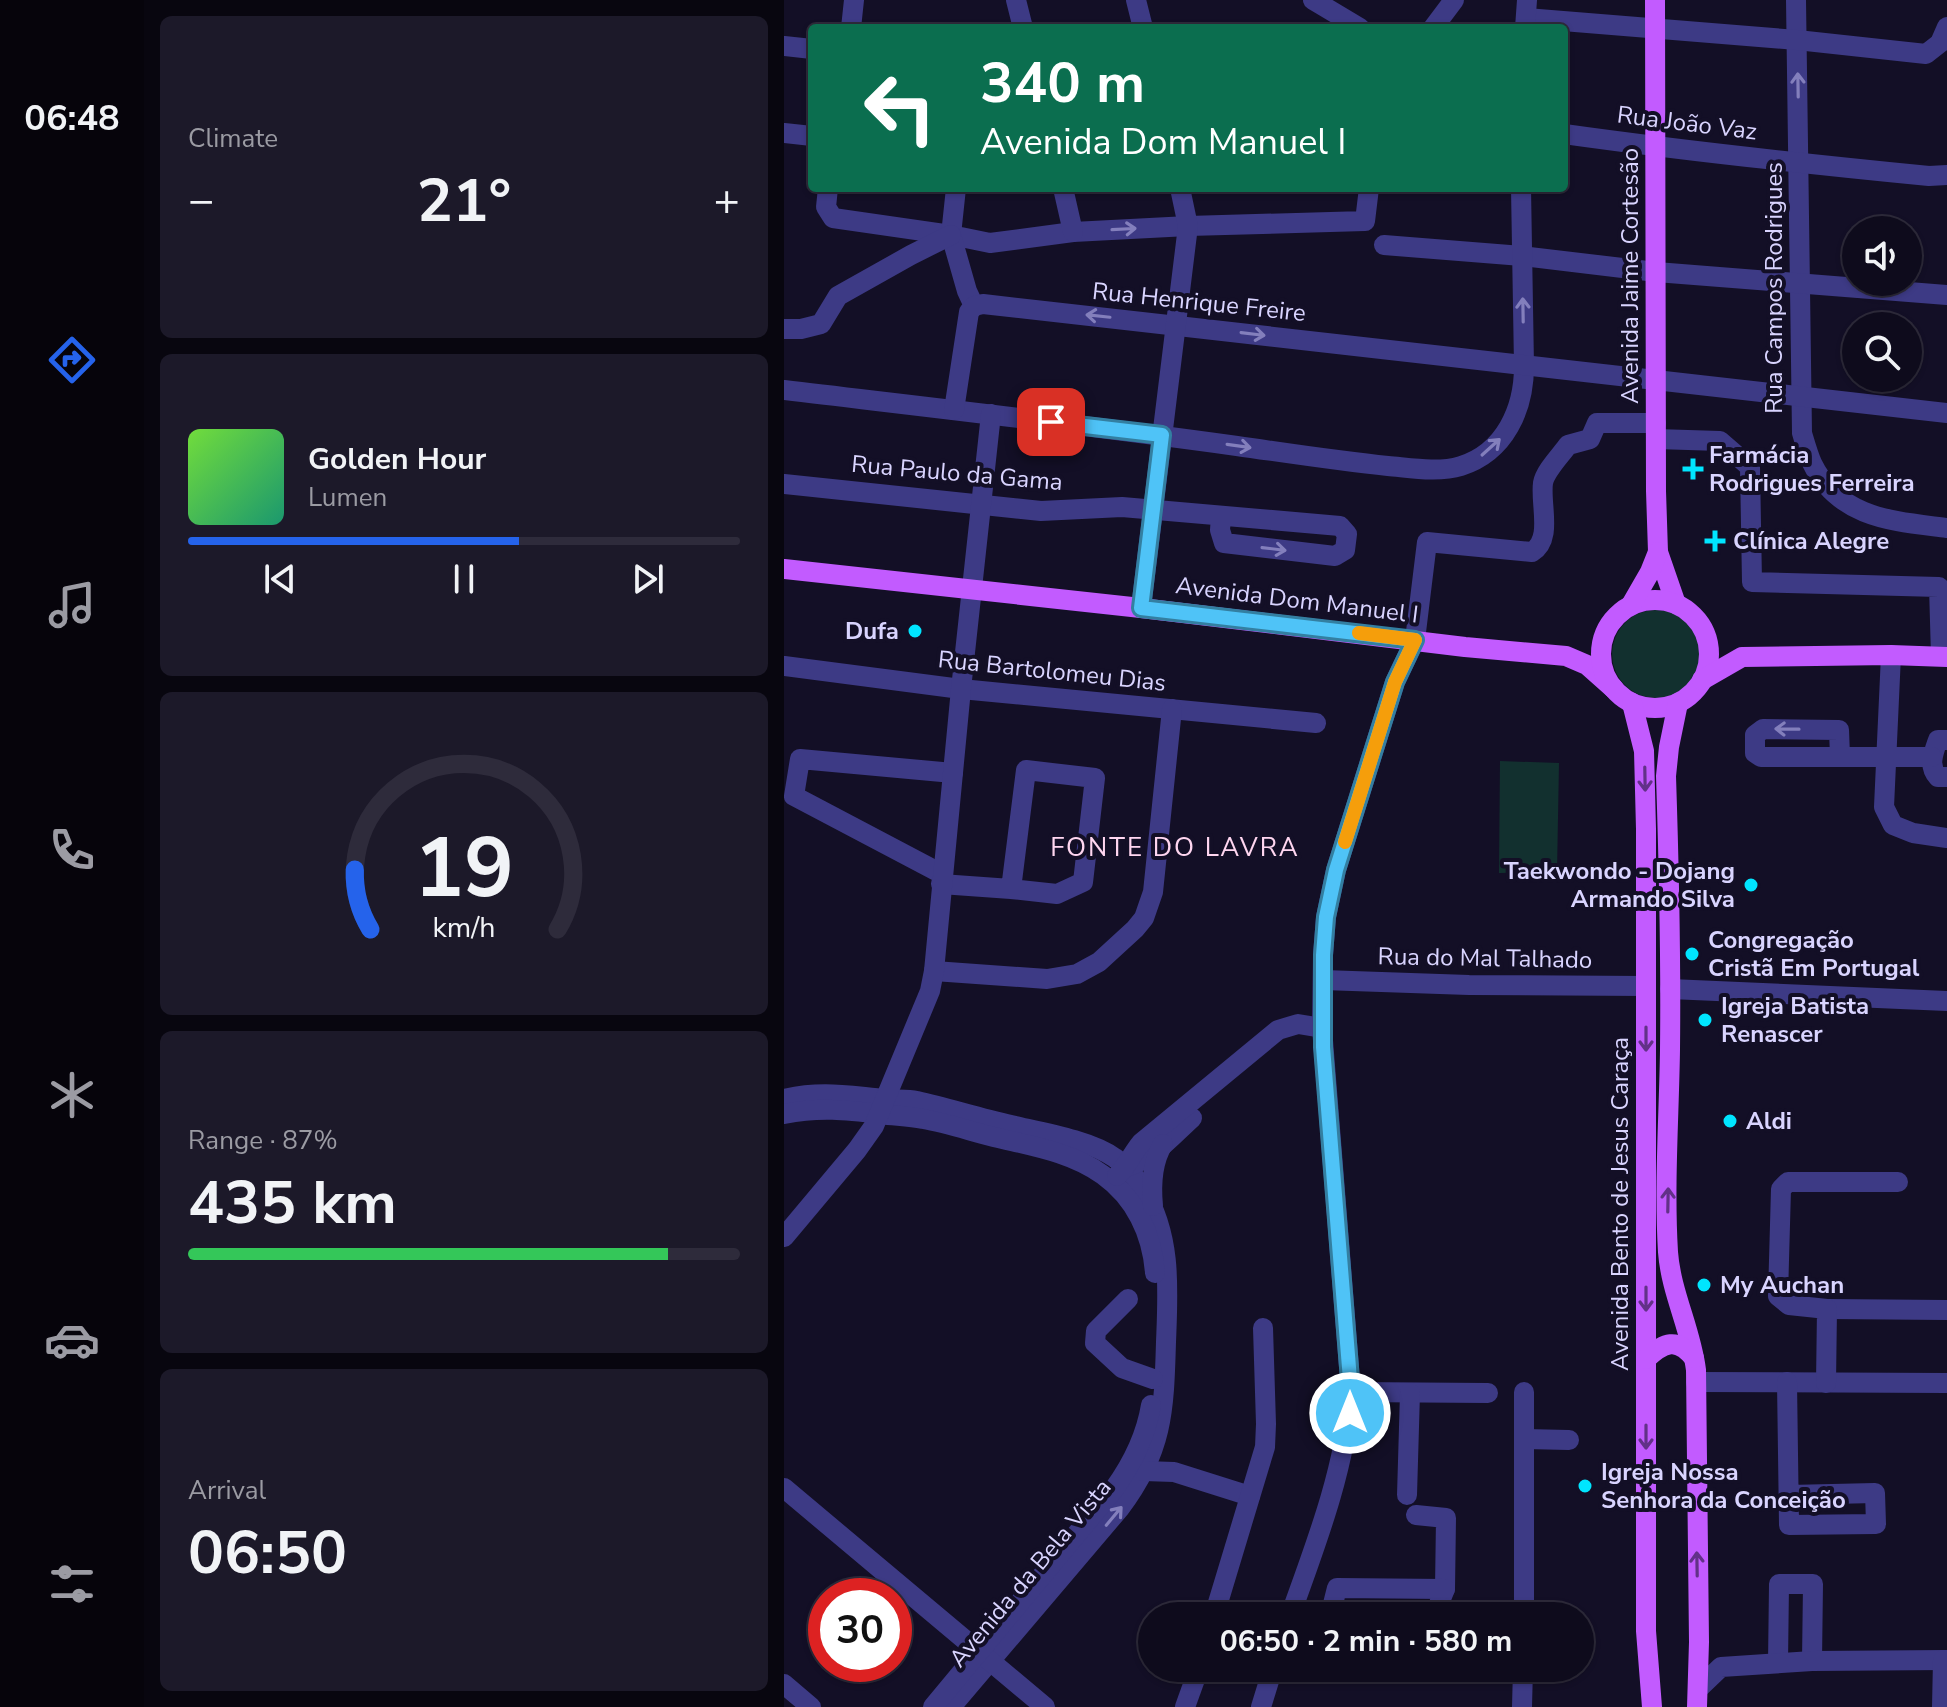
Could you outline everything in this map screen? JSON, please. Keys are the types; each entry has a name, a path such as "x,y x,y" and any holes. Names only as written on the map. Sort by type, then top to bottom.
{"main road":[{"name":"Avenida Jaime Cortesão","path":"1655,0 1658,552 1676,604"},
{"name":"Avenida Jaime Cortesão","path":"1623,611 1650,572 1658,552"},
{"name":"Avenida Dom Manuel I","path":"784,569 1566,656 1587,665 1614,689"},
{"path":"1566,656 1584,648 1623,611 1645,600 1676,604 1689,611 1699,622 1709,651 1708,666 1692,693 1678,703 1647,708 1632,703 1614,689 1605,675 1601,660 1602,644 1607,629 1623,611"},
{"path":"1706,636 1742,657"},
{"path":"1702,680 1742,657 1944,656"},
{"name":"Avenida Bento de Jesus Caraça","path":"1632,703 1644,751 1646,829 1646,1631 1652,1707"},
{"name":"Avenida Bento de Jesus Caraça","path":"1678,703 1666,776 1670,989 1668,1254 1673,1284 1692,1344 1696,1382 1698,1698"},
{"path":"1646,1359 1656,1349 1671,1344 1680,1345 1694,1358"}],"street":[{"path":"851,24 854,0"},
{"path":"1016,0 1022,24"},
{"path":"1136,0 1142,24"},
{"path":"1313,0 1353,24"},
{"path":"1436,24 1454,0"},
{"name":"Rua Campos Rodrigues","path":"1796,0 1802,433 1812,464 1828,486 1848,505 1893,521 1947,528"},
{"path":"1524,10 1654,28 1926,54 1940,43 1947,27"},
{"path":"784,46 808,49"},
{"path":"784,133 808,136"},
{"name":"Rua João Vaz","path":"1568,135 1800,163 1929,176 1947,175"},
{"path":"828,192 826,207 833,218 990,243 1073,232 1365,221 1369,192"},
{"path":"954,410 969,312 974,306 951,235 956,192"},
{"path":"1064,192 1073,232"},
{"path":"1141,608 1188,226 1181,192"},
{"path":"784,390 1162,435 1359,463 1439,470 1456,468 1474,461 1505,434 1515,415 1524,385 1521,192"},
{"path":"784,329 821,324 838,296 951,235"},
{"path":"1384,245 1522,256 1656,272 1947,295"},
{"name":"Rua Henrique Freire","path":"974,306 983,304 1175,325 1947,413"},
{"path":"784,1237 874,1126 923,1010 934,971 991,414"},
{"path":"1295,1602 1327,1513 1350,1413 1351,1392 1322,1028 1326,917 1336,870 1395,682 1415,640 1427,542 1532,552 1539,548 1543,536 1543,480 1568,445 1590,439 1597,423 1720,441 1750,467 1752,582 1939,587 1944,656"},
{"name":"Rua Paulo da Gama","path":"784,484 1041,511 1122,507 1340,526 1347,534 1345,550 1335,556 1224,543 1220,530 1221,516"},
{"path":"1891,655 1884,807 1893,825 1913,833 1947,838"},
{"name":"Rua Bartolomeu Dias","path":"784,666 961,689 1316,723"},
{"path":"934,971 1047,979 1077,974 1099,962 1135,929 1144,918 1153,892 1172,709"},
{"path":"1947,740 1938,740 1932,757 1933,771 1938,777 1947,777"},
{"path":"1840,756 1932,757"},
{"path":"953,773 800,759 794,796 942,879 1011,889 1057,894 1083,882 1095,778 1026,770 1011,889"},
{"name":"Rua do Mal Talhado","path":"1323,980 1646,986"},
{"path":"1670,989 1947,1001"},
{"path":"1118,1174 1141,1143 1278,1030 1298,1024 1322,1028"},
{"path":"1118,1174 1142,1161 1163,1144 1274,1047 1322,1028"},
{"name":"Avenida da Bela Vista","path":"784,1099 838,1093 921,1118 1045,1149 1118,1174 1142,1188 1154,1209 1163,1236 1167,1279 1161,1424 1144,1471 1120,1508 985,1656 933,1707"},
{"name":"Avenida da Bela Vista","path":"784,1114 882,1106 914,1100 1092,1147 1116,1158 1118,1174 1146,1229 1155,1263 1153,1379 1148,1424 1124,1475 985,1656 951,1707"},
{"path":"1092,1147 1141,1143"},
{"path":"1154,1209 1154,1173 1163,1144"},
{"path":"1898,1182 1788,1182 1781,1189 1778,1296 1789,1305 1827,1309 1947,1310"},
{"path":"1128,1299 1096,1331 1095,1343 1122,1368 1153,1379"},
{"path":"1826,1383 1827,1309"},
{"path":"1218,1602 1265,1447 1263,1328"},
{"path":"1696,1382 1947,1383"},
{"path":"1787,1382 1789,1525 1876,1524 1875,1493 1789,1495"},
{"path":"1351,1392 1488,1393"},
{"path":"1524,1392 1524,1602"},
{"path":"1407,1495 1410,1393"},
{"path":"1525,1439 1569,1440"},
{"path":"1157,1440 1165,1461 1174,1472"},
{"path":"1144,1471 1174,1472 1250,1496"},
{"path":"784,1488 1045,1707"},
{"path":"1416,1515 1446,1518 1445,1589 1440,1602"},
{"path":"1778,1663 1779,1584 1813,1584 1812,1661"},
{"path":"1334,1602 1337,1588 1445,1589"},
{"path":"1699,1642 1721,1667"},
{"path":"1698,1698 1721,1667 1812,1661 1945,1660 1942,1707"},
{"path":"1185,1707 1194,1682"},
{"path":"1261,1707 1269,1682"},
{"path":"1522,1707 1523,1682"},
{"path":"784,1684 811,1707"}],"green space":[{"path":"1647,610 1665,610 1681,617 1693,629 1700,645 1700,663 1693,679 1681,691 1665,698 1647,698 1631,691 1619,679 1612,663 1612,645 1619,629 1631,617"},
{"path":"1500,761 1559,763 1557,872 1499,873"}],"slow traffic":[{"path":"1345,842 1395,682 1415,640 1359,633"}],"place":[{"name":"Farmácia Rodrigues Ferreira","path":"1693,469"},
{"name":"Clínica Alegre","path":"1715,541"},
{"name":"Dufa","path":"915,631"},
{"name":"Taekwondo - Dojang Armando Silva","path":"1751,885"},
{"name":"Congregação Cristã Em Portugal","path":"1692,954"},
{"name":"Igreja Batista Renascer","path":"1705,1020"},
{"name":"Aldi","path":"1730,1121"},
{"name":"My Auchan","path":"1704,1285"},
{"name":"Igreja Nossa Senhora da Conceição","path":"1585,1486"}],"district":[{"name":"FONTE DO LAVRA","path":"1175,847"}],"route":[{"path":"1051,422 1162,435 1141,608 1415,640 1395,682 1336,870 1326,917 1322,1028 1351,1392 1350,1413"}]}
